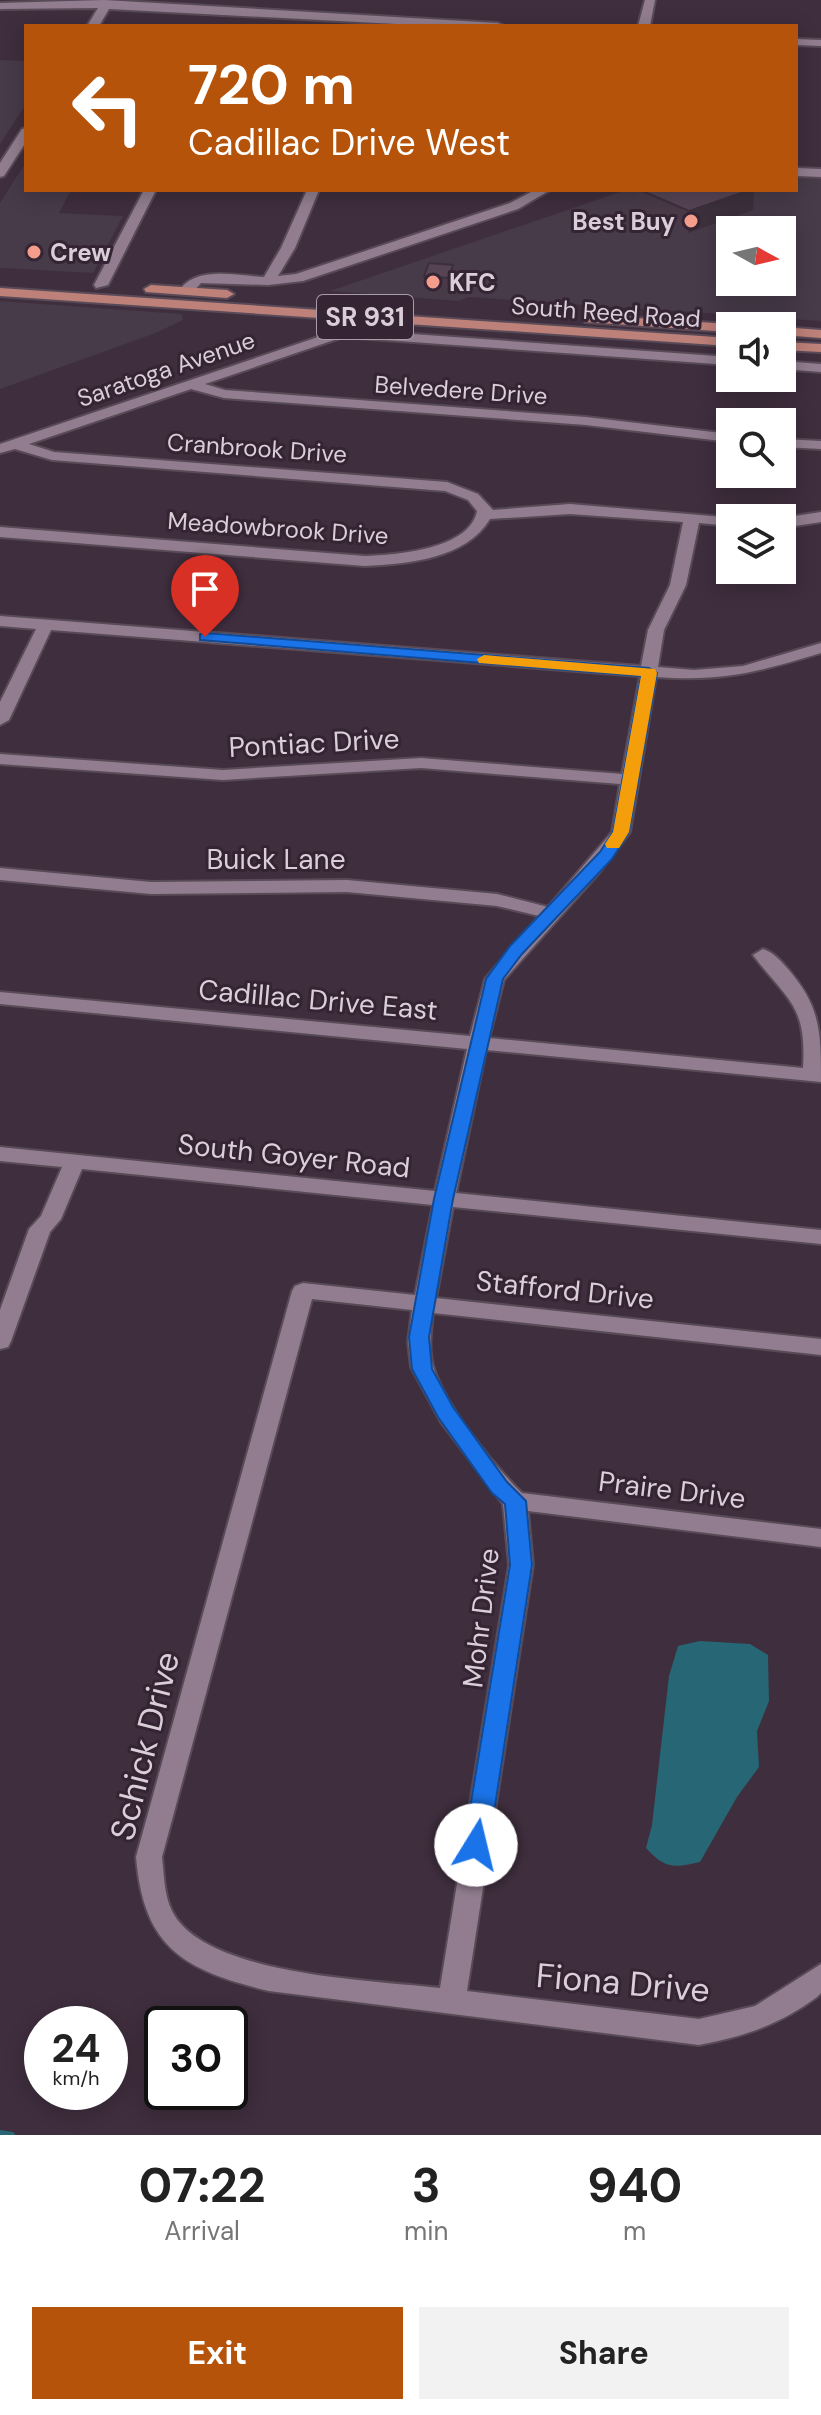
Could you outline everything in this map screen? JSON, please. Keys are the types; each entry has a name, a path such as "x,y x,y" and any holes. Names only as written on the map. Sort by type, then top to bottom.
{"main road":[{"name":"South Reed Road","path":"0,278 716,327"},
{"name":"South Reed Road","path":"0,292 716,341"},
{"path":"796,332 821,334"},
{"path":"796,347 821,348"}],"street":[{"path":"644,24 650,0"},
{"path":"94,24 108,3"},
{"path":"0,6 108,3 464,24"},
{"path":"798,42 821,43"},
{"path":"0,173 24,135"},
{"path":"798,172 821,173"},
{"path":"101,285 149,192"},
{"path":"268,281 288,248 312,192"},
{"path":"186,291 191,283 199,279 268,281 298,278 514,206 540,192"},
{"path":"414,338 420,321"},
{"name":"Saratoga Avenue","path":"8,447 328,336 347,333 716,360"},
{"path":"796,366 821,368"},
{"name":"Belvedere Drive","path":"189,384 224,394 586,421 716,436"},
{"path":"796,444 821,445"},
{"name":"Cranbrook Drive","path":"8,447 52,456 447,487 473,497 485,510 485,515"},
{"path":"485,515 570,509 716,520"},
{"name":"Meadowbrook Drive","path":"0,532 394,561 418,557 451,545 478,527 485,515"},
{"path":"796,521 821,517"},
{"path":"515,1501 500,1487 445,1411 422,1369 419,1337 443,1199 477,1043 495,979 516,950 606,855 621,832 656,630 678,585 692,518"},
{"path":"0,621 694,675 744,671 821,648"},
{"path":"0,720 46,624"},
{"name":"Pontiac Drive","path":"0,759 223,775 421,763 631,780"},
{"name":"Buick Lane","path":"0,874 151,888 347,886 497,900 550,913"},
{"path":"763,955 788,979 806,1007 814,1035 817,1076"},
{"name":"Cadillac Drive East","path":"0,998 817,1076"},
{"name":"South Goyer Road","path":"0,1154 821,1237"},
{"path":"0,1341 40,1229 50,1219 75,1161"},
{"name":"Stafford Drive","path":"303,1291 821,1347"},
{"name":"Schick Drive","path":"303,1291 159,1813 149,1857 153,1890 164,1924 191,1947 235,1971 269,1979 452,2001"},
{"name":"Mohr Drive","path":"452,2001 521,1565 515,1501"},
{"name":"Praire Drive","path":"515,1501 821,1538"},
{"name":"Fiona Drive","path":"452,2001 699,2032 741,2026 797,1998 821,1976"}],"shaded area":[{"path":"0,60 24,61 24,107 0,144"},
{"path":"24,165 24,192 70,192 59,213 123,216 93,273 0,268 0,203"},
{"path":"798,177 821,179 821,321 796,319 796,312 716,314 469,297 459,301 330,291 620,192 798,192"},
{"path":"0,301 182,314 183,320 153,334 0,389"}],"water":[{"path":"700,1641 750,1644 768,1655 769,1701 757,1731 759,1767 737,1797 700,1862 670,1865 646,1848 652,1825 669,1676 678,1646"}],"building":[{"path":"645,192 744,192 689,211"},
{"path":"429,263 453,265 448,278 424,276"}],"waterway":[{"path":"0,2133 12,2135"}],"slow traffic":[{"path":"484,659 649,673 621,832 613,844"}],"place":[{"name":"Best Buy","path":"691,221"},
{"name":"Crew","path":"34,252"},
{"name":"KFC","path":"433,282"}],"route":[{"path":"205,637 649,673 621,832 606,855 516,950 495,979 477,1043 443,1199 419,1337 422,1369 445,1411 500,1487 515,1501 521,1565 476,1845"}]}
